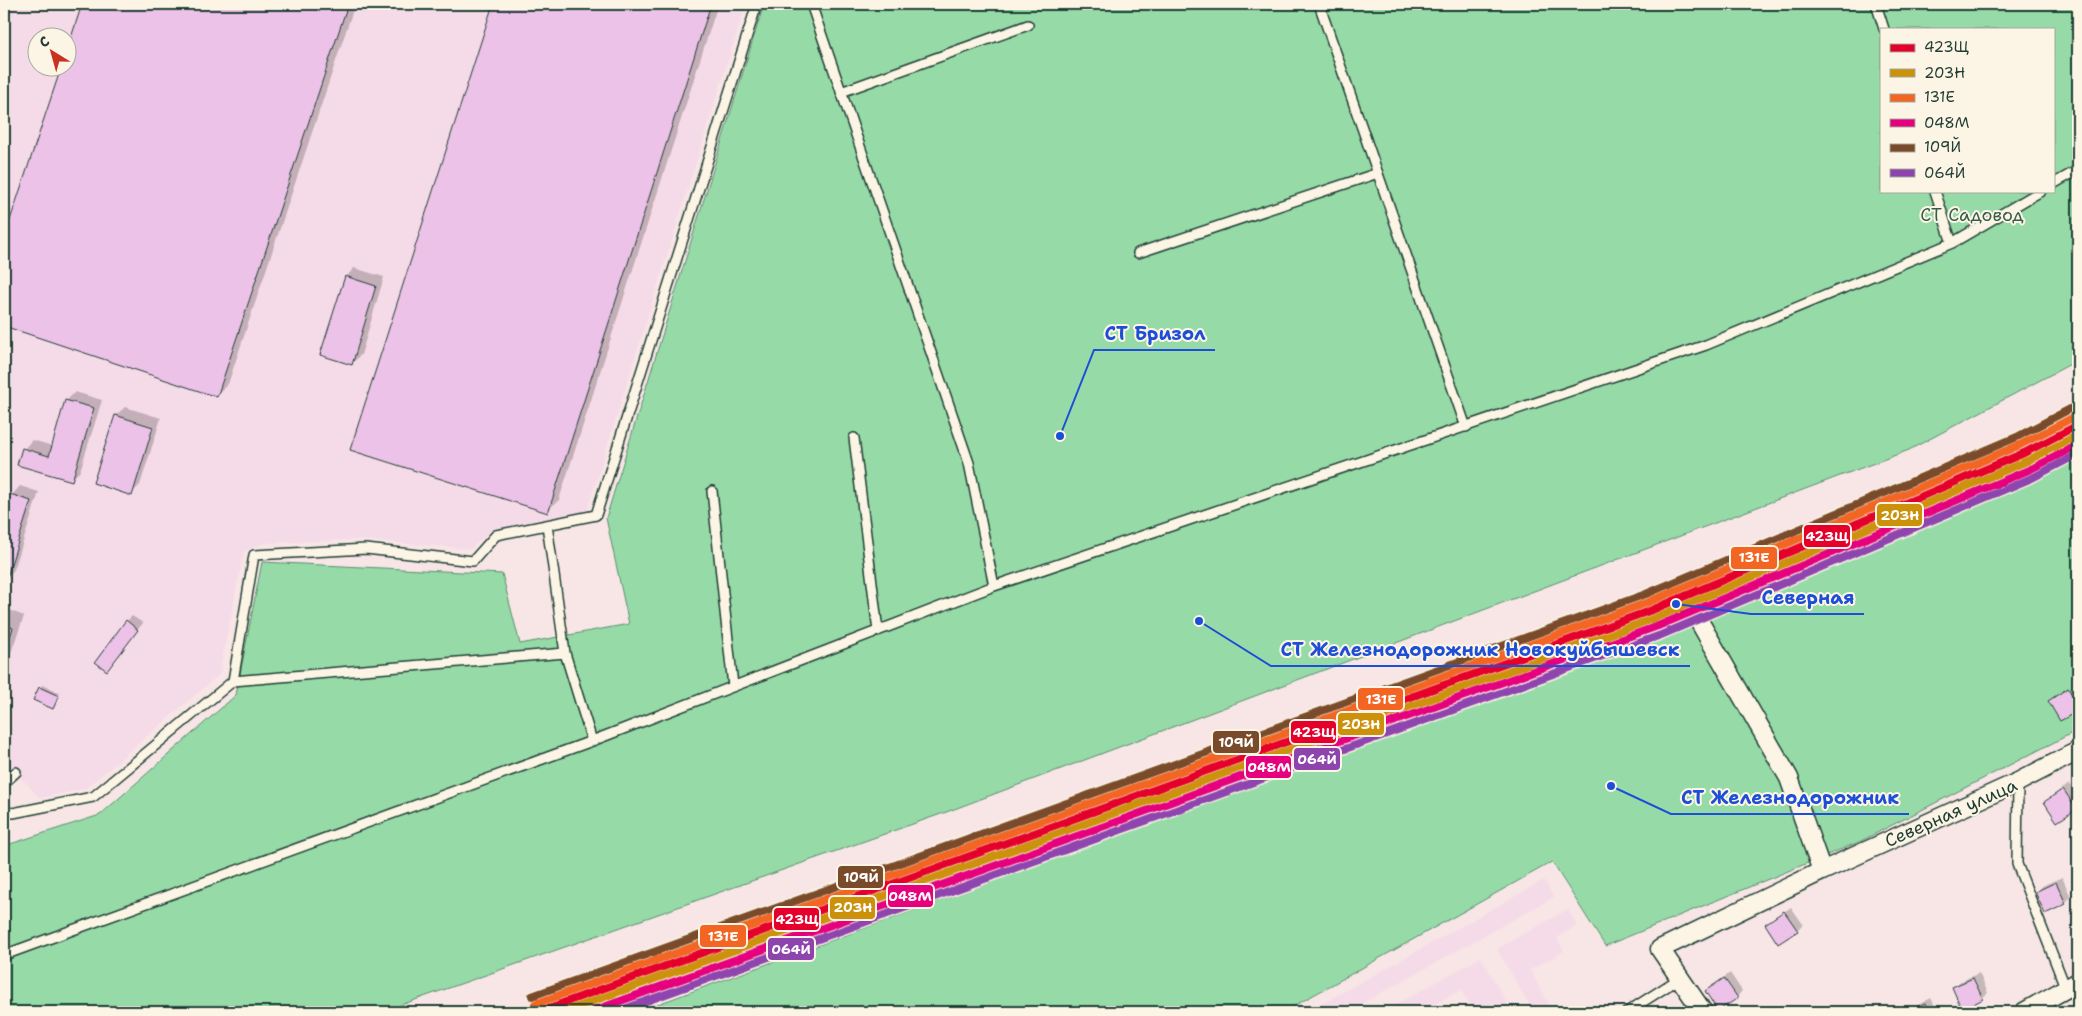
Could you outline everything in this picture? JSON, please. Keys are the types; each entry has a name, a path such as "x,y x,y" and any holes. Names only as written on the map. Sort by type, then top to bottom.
{"street":[{"path":"1700,621 1789,778 1822,871"},
{"name":"Северная улица","path":"1680,978 1660,949 1822,871 2018,782 2078,750"},
{"path":"1680,978 1703,1012"},
{"path":"2024,1012 2072,986"}],"lane":[{"path":"233,680 254,555 366,549 473,561 496,535 596,515 758,4"},
{"path":"811,4 969,463 994,586"},
{"path":"1319,4 1466,427"},
{"path":"1876,4 1884,28"},
{"path":"841,92 1028,25"},
{"path":"2054,183 2078,170"},
{"path":"1138,253 1378,173"},
{"path":"1935,192 1952,243"},
{"path":"4,955 592,741 994,586 1706,345 1952,243 2039,192"},
{"path":"854,438 878,631"},
{"path":"712,491 733,686"},
{"path":"547,526 565,653 592,741"},
{"path":"4,811 13,813 93,797 233,680 565,653"},
{"path":"4,783 16,772"},
{"path":"2018,782 2017,864 2072,986"},
{"path":"1627,1012 1680,978"}],"shaded area":[{"path":"4,4 746,4 587,511 492,529 471,549 359,540 264,543 244,551 219,675 85,789 40,798 6,762 4,763"},
{"path":"1544,880 1554,897 1347,1012 1307,1012"},
{"path":"1568,909 1577,926 1557,938 1564,951 1530,970 1553,1012 1533,1012 1497,949"},
{"path":"1481,957 1512,1012 1474,1012 1461,990 1420,1012 1382,1012"}],"green space":[{"name":"СТ Садовод","path":"764,4 2078,4 2078,360 1909,450 941,814 381,1012 4,1012 4,846 100,815 236,695 262,562 502,574 520,644 629,624 606,518"},
{"path":"2078,456 2078,730 1859,842 1605,946 1552,862 1283,1012 636,1012 1475,705 1725,608"}],"building":[{"path":"82,4 348,4 217,397 4,326 4,238 58,78 78,78 78,28 74,28"},
{"path":"493,4 711,4 548,513 350,450"},
{"path":"345,276 376,286 352,365 320,355"},
{"path":"65,400 94,408 72,481 17,465 22,448 49,456"},
{"path":"115,415 153,427 132,496 93,483"},
{"path":"10,494 31,501 6,580 4,579 4,515"},
{"path":"126,620 138,630 107,671 95,662"},
{"path":"4,624 13,628 4,654"},
{"path":"39,687 59,696 53,709 33,700"},
{"path":"2068,688 2078,705 2078,711 2060,721 2048,701"},
{"path":"2063,789 2077,809 2057,822 2044,802"},
{"path":"2056,882 2066,904 2045,914 2035,892"},
{"path":"1784,911 1798,931 1778,944 1765,924"},
{"path":"1724,978 1738,998 1718,1011 1705,991"},
{"path":"1973,978 1983,999 1962,1010 1952,987"},
{"path":"1925,1003 1930,1012 1908,1012"}],"transit line":[{"name":"109Й","path":"532,996 1646,594 2017,437 2070,409"},
{"name":"131Е","path":"535,1004 1649,602 2020,445 2074,417"},
{"name":"423Щ","path":"538,1012 1652,610 2024,453 2078,425"},
{"name":"203Н","path":"563,1012 1655,618 2027,461 2078,435"},
{"name":"048М","path":"590,1012 1658,626 2031,469 2078,445"},
{"name":"064Й","path":"616,1012 1661,635 2034,477 2078,454"}],"place":[{"name":"СТ Бризол","path":"1060,436"},
{"name":"Северная","path":"1676,604"},
{"name":"СТ Железнодорожник Новокуйбышевск","path":"1199,621"},
{"name":"СТ Железнодорожник","path":"1611,786"}]}
